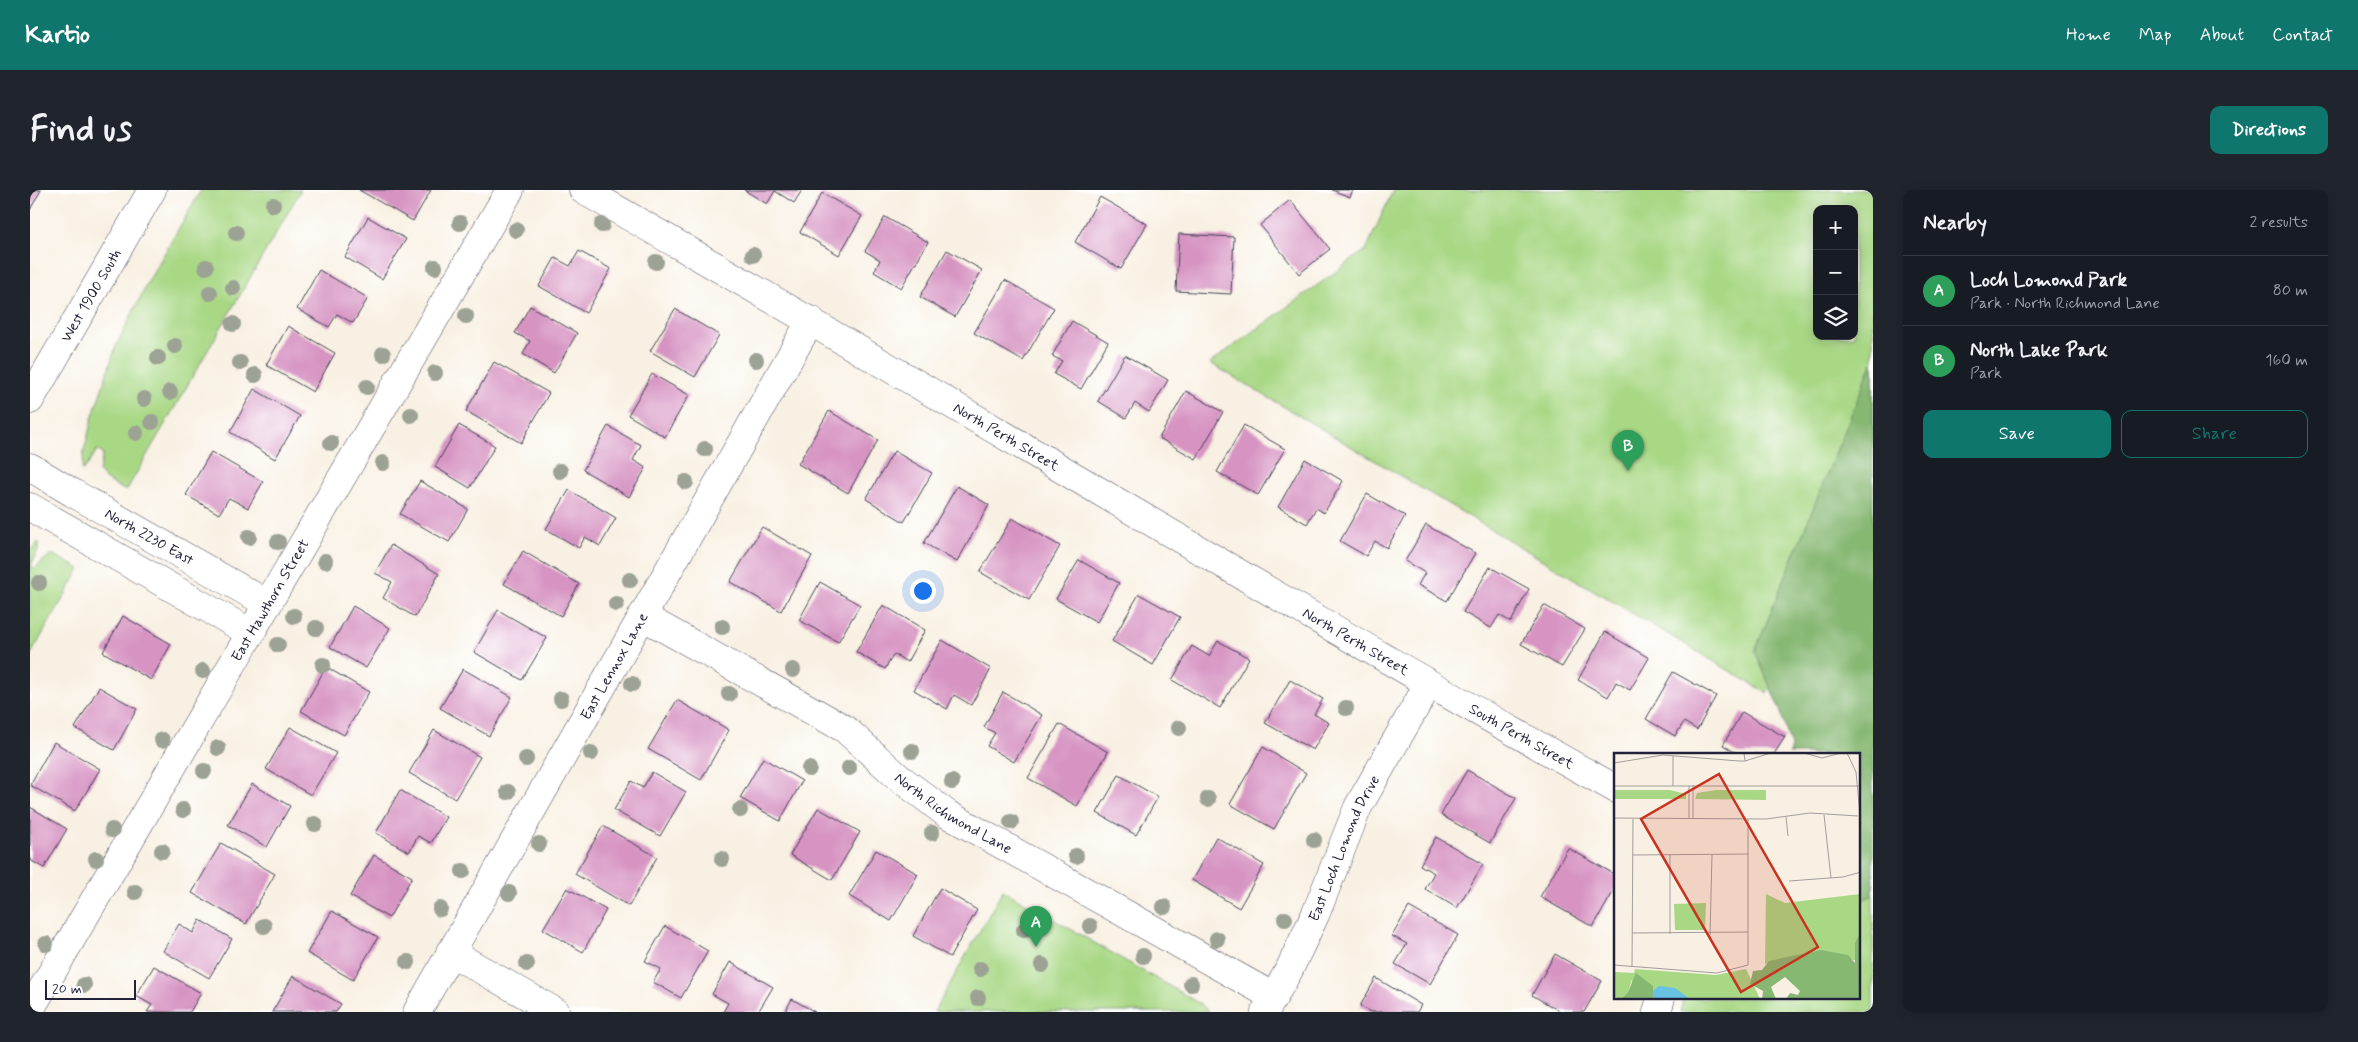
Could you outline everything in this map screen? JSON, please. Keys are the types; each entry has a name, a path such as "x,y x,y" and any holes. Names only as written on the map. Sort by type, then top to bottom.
{"street":[{"name":"West 1900 South","path":"30,400 152,190"},
{"name":"East Hawthorn Street","path":"30,1010 510,190"},
{"name":"North Perth Street","path":"583,190 810,320 1428,685"},
{"name":"East Lennox Lane","path":"417,1012 810,320"},
{"name":"North 2230 East","path":"30,467 72,494 268,604"},
{"path":"30,506 251,633"},
{"name":"North Richmond Lane","path":"642,616 845,729 897,776 947,814 1270,1005"},
{"name":"South Perth Street","path":"1428,685 1614,788"},
{"name":"East Loch Lomond Drive","path":"1270,1005 1290,970 1316,913 1358,808 1428,685"},
{"path":"450,952 556,1012"}],"green space":[{"path":"201,190 301,190 126,491 105,479 99,472 103,454 97,450 87,466 82,470 84,451 92,419 116,346 149,280"},
{"path":"1393,190 1873,190 1873,440 1853,503 1767,693 1210,363 1366,250"},
{"path":"1873,361 1873,895 1860,902 1860,753 1789,753 1791,747 1781,713 1755,651"},
{"path":"39,542 38,550 31,566 35,568 50,555 54,555 80,569 30,656 30,550"},
{"path":"1873,872 1873,1012 1680,1012 1683,1000 1860,1000 1860,874"},
{"path":"1003,890 1202,1005 1209,1012 934,1012"}],"building":[{"path":"30,190 41,190 30,210"},
{"path":"359,190 431,190 413,221"},
{"path":"744,190 802,190 794,203 775,191 767,204"},
{"path":"1332,190 1353,190 1350,197"},
{"path":"822,193 862,216 839,255 800,232"},
{"path":"1100,197 1147,224 1121,269 1075,242"},
{"path":"1290,200 1330,249 1299,274 1260,225"},
{"path":"368,217 406,239 382,279 345,257"},
{"path":"885,217 928,242 901,288 874,272 880,260 865,251"},
{"path":"1179,234 1234,237 1231,294 1176,291"},
{"path":"947,250 982,270 955,317 920,297"},
{"path":"579,251 611,269 586,313 539,286 555,258 570,266"},
{"path":"319,270 368,298 353,323 337,314 329,327 297,309"},
{"path":"1005,280 1054,308 1023,361 974,333"},
{"path":"530,306 577,333 554,373 523,354 530,341 515,333"},
{"path":"675,309 719,335 695,377 650,351"},
{"path":"1072,321 1108,342 1081,389 1054,374 1062,361 1052,356"},
{"path":"288,326 335,353 313,392 266,365"},
{"path":"1125,355 1168,380 1149,412 1135,403 1126,418 1098,401"},
{"path":"494,362 549,393 521,443 466,411"},
{"path":"652,374 689,395 665,437 628,415"},
{"path":"254,389 300,416 275,459 230,432"},
{"path":"1186,391 1223,412 1196,459 1159,438"},
{"path":"829,411 878,440 848,493 798,464"},
{"path":"459,425 495,446 470,488 435,467"},
{"path":"1244,425 1285,449 1258,495 1217,472"},
{"path":"608,426 641,445 633,460 646,468 629,497 583,470"},
{"path":"894,451 932,473 904,522 866,499"},
{"path":"211,452 263,482 248,508 229,498 219,514 186,495"},
{"path":"1305,459 1343,481 1324,513 1316,508 1307,524 1278,507"},
{"path":"420,481 468,509 449,542 400,514"},
{"path":"957,486 989,505 957,562 924,543"},
{"path":"569,490 616,518 600,546 585,537 579,548 546,529"},
{"path":"1367,494 1405,516 1387,548 1375,541 1366,556 1340,541"},
{"path":"1012,518 1060,546 1029,600 980,572"},
{"path":"1426,525 1475,553 1447,601 1418,585 1425,573 1405,561"},
{"path":"762,527 812,556 781,611 730,582"},
{"path":"391,545 439,574 415,617 383,598 392,582 375,573"},
{"path":"523,551 579,584 561,616 504,584"},
{"path":"1079,560 1119,583 1097,622 1056,599"},
{"path":"1490,567 1529,589 1511,622 1499,615 1491,628 1463,612"},
{"path":"820,582 860,605 838,642 799,620"},
{"path":"1139,594 1180,617 1153,665 1112,641"},
{"path":"883,605 925,630 907,662 894,654 885,669 856,652"},
{"path":"1544,605 1585,629 1562,667 1521,644"},
{"path":"353,606 390,628 366,668 330,647"},
{"path":"498,610 547,638 522,680 474,652"},
{"path":"123,616 171,644 151,680 103,652"},
{"path":"1605,632 1649,658 1630,690 1616,682 1608,697 1578,680"},
{"path":"942,640 991,669 971,705 954,695 947,709 914,690"},
{"path":"1218,641 1249,658 1220,708 1172,680 1192,646 1209,656"},
{"path":"326,667 369,692 344,735 301,711"},
{"path":"463,669 512,697 489,736 440,708"},
{"path":"1673,672 1716,696 1697,730 1684,722 1675,736 1646,719"},
{"path":"1290,680 1323,699 1314,714 1329,723 1313,750 1265,723"},
{"path":"99,687 137,709 114,750 75,728"},
{"path":"1003,692 1042,715 1014,762 987,746 995,733 984,727"},
{"path":"677,700 729,730 701,780 648,749"},
{"path":"1742,712 1785,737 1775,753 1736,753 1723,745"},
{"path":"1059,724 1108,752 1077,806 1028,778"},
{"path":"290,727 336,753 311,795 266,769"},
{"path":"434,730 480,757 455,799 409,773"},
{"path":"54,742 100,769 75,811 30,785"},
{"path":"1263,747 1306,773 1274,829 1230,804"},
{"path":"763,758 802,781 780,821 740,798"},
{"path":"1467,770 1516,798 1490,843 1441,815"},
{"path":"652,772 686,792 660,836 614,810 631,781 643,788"},
{"path":"1119,775 1158,797 1136,835 1097,813"},
{"path":"252,784 290,806 267,847 228,825"},
{"path":"400,790 446,817 431,843 418,836 409,852 376,833"},
{"path":"30,807 67,829 44,868 30,860"},
{"path":"818,808 860,832 832,880 790,855"},
{"path":"603,826 657,857 629,906 575,874"},
{"path":"1216,837 1264,865 1239,908 1192,880"},
{"path":"1436,837 1483,864 1457,908 1425,889 1434,873 1420,865"},
{"path":"221,843 275,874 246,924 192,893"},
{"path":"1568,848 1614,874 1614,890 1593,927 1540,897"},
{"path":"876,850 918,874 891,921 849,896"},
{"path":"374,855 412,877 389,918 350,896"},
{"path":"567,888 606,910 583,952 543,929"},
{"path":"940,888 977,910 950,957 913,936"},
{"path":"1409,907 1458,935 1430,984 1395,964 1407,944 1392,936"},
{"path":"332,911 378,937 353,980 307,953"},
{"path":"200,920 232,939 209,978 163,951 179,924 193,933"},
{"path":"665,926 708,951 681,998 653,982 661,969 645,961"},
{"path":"1555,954 1602,981 1584,1012 1561,1012 1532,995"},
{"path":"730,962 773,987 758,1012 723,1012 728,1003 712,994"},
{"path":"154,966 201,993 190,1012 147,1012 152,1005 136,996"},
{"path":"293,976 341,1004 336,1012 272,1012"},
{"path":"1376,978 1421,1005 1417,1012 1370,1012 1360,1006"},
{"path":"792,999 815,1012 785,1012"}],"place":[{"name":"North Lake Park","path":"1628,471"},
{"name":"Loch Lomond Park","path":"1036,947"}]}
